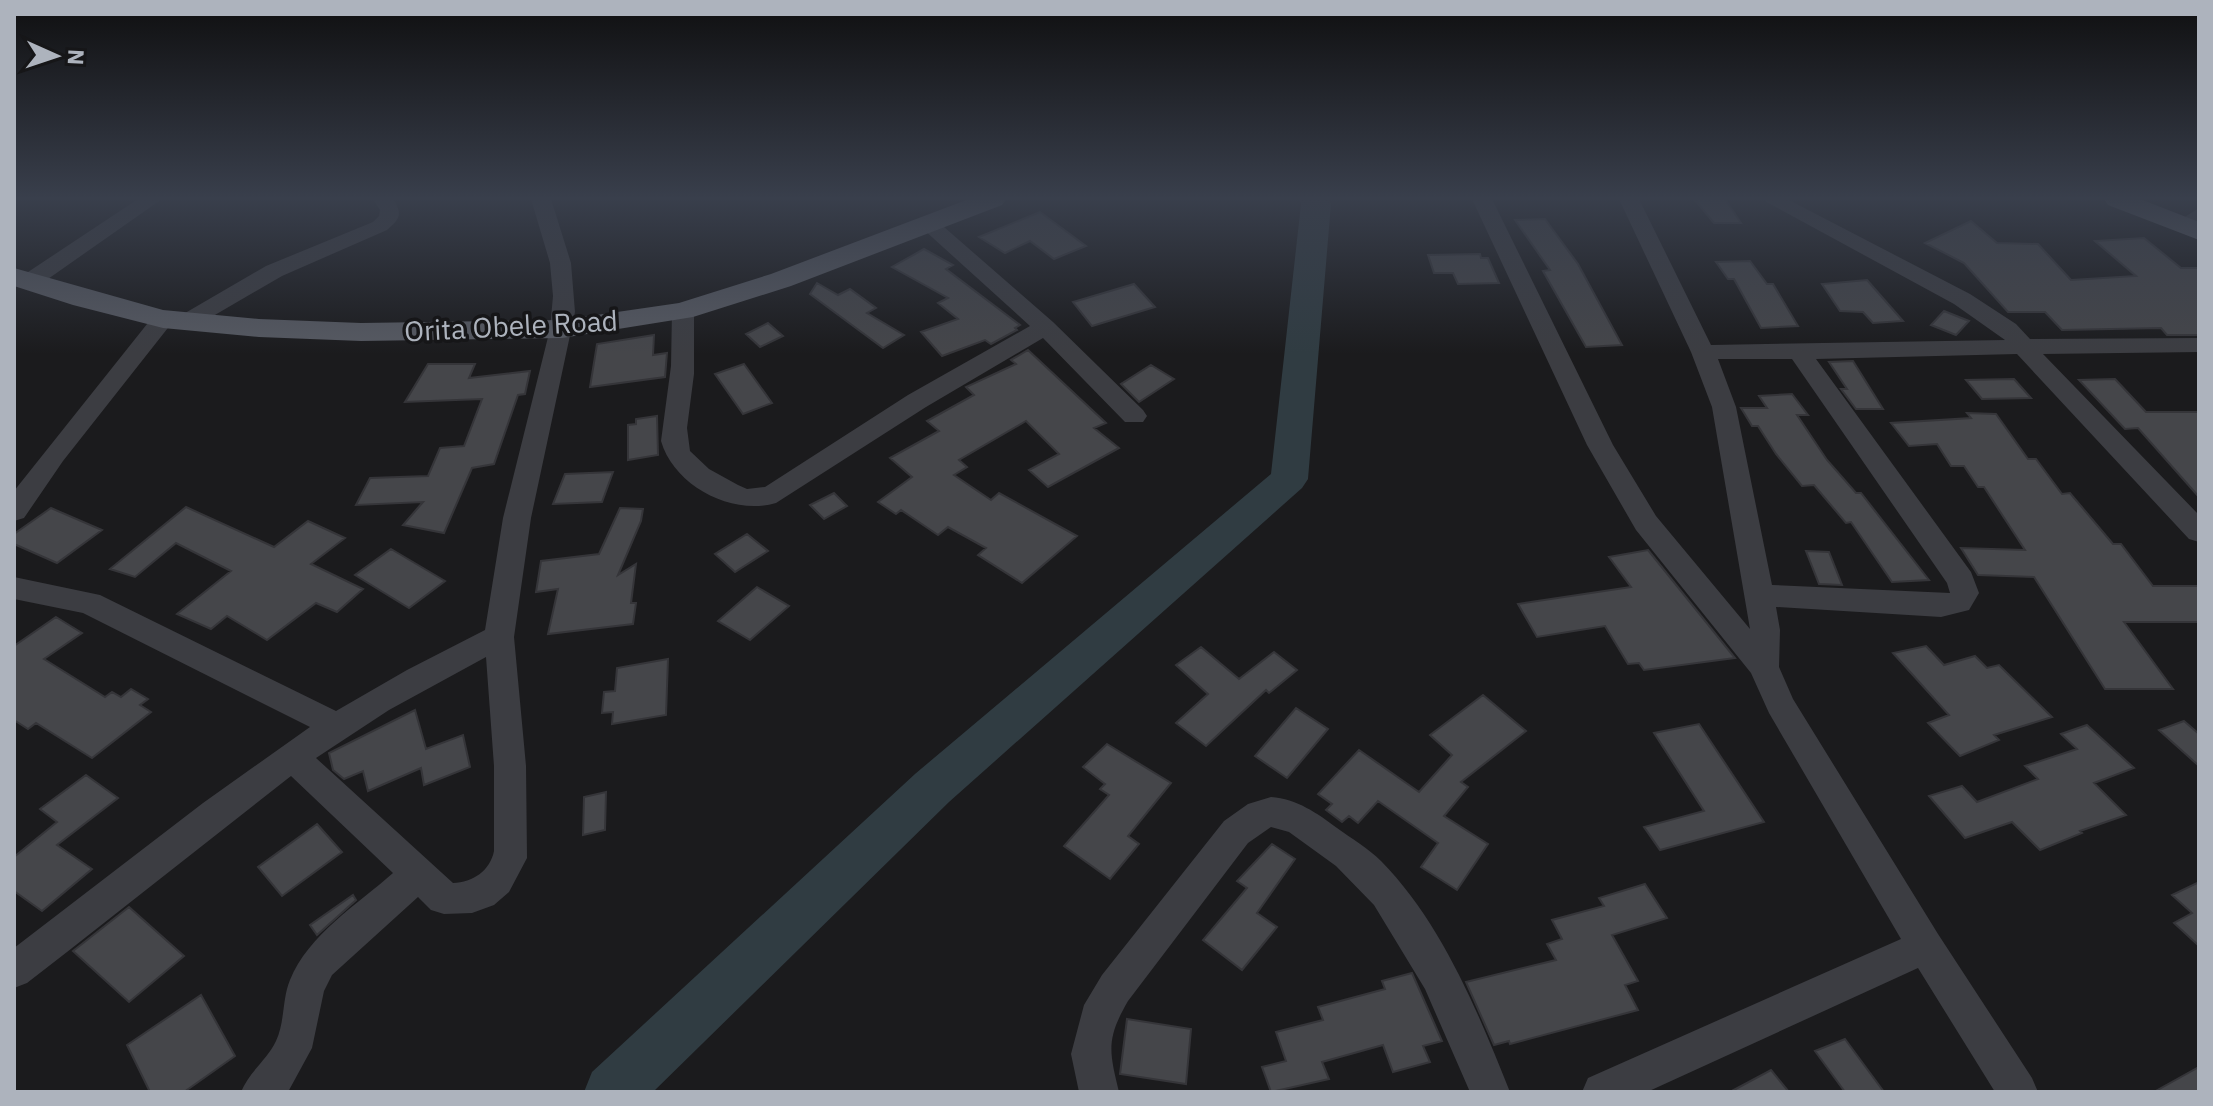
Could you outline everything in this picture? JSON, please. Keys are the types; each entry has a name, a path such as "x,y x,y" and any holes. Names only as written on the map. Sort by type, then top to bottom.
{"main road":[{"name":"Orita Obele Road","path":"22,279 83,299 176,320 259,328 361,332 562,329 683,311 781,280 859,251"}],"street":[{"path":"22,279 68,251"},
{"path":"14,511 54,455 176,320 322,251"},
{"path":"294,758 444,898 458,902 480,895 498,879 508,864 512,847 510,749 499,637 517,518 562,329 564,284 557,251"},
{"path":"959,251 1045,327 1134,416"},
{"path":"1507,251 1600,445 1646,523 1764,667 1780,704 1925,946 2018,1092"},
{"path":"1654,251 1703,352 1724,407 1765,630 1764,667"},
{"path":"1870,251 1962,299 2008,329 2199,532"},
{"path":"683,311 682,374 671,431 672,445 700,477 744,500 752,501 774,494 917,401 1045,327"},
{"path":"1703,352 2021,345 2199,345"},
{"path":"1758,595 1941,606 1959,602 1965,593 1961,580 1799,352"},
{"path":"14,588 90,603 338,726"},
{"path":"14,970 242,794 338,726 442,665 499,637"},
{"path":"1099,1092 1090,1054 1097,1018 1115,988 1236,832 1253,815 1273,810 1301,820 1357,863 1400,909 1479,1062 1490,1092"},
{"path":"261,1092 276,1077 296,1038 308,976 319,962 418,874"},
{"path":"1602,1092 1925,946"}],"building":[{"path":"921,251 927,251 953,265 946,269 1020,325 1015,328 1017,330 991,344 985,340 942,356 921,332 958,319 938,303 948,298 892,267"},
{"path":"1043,251 1075,251 1054,259"},
{"path":"1536,251 1568,251 1622,345 1586,347 1543,271 1550,270"},
{"path":"1940,251 2044,251 2071,280 2136,276 2106,251 2160,251 2181,268 2199,268 2199,335 2167,335 2161,328 2062,330 2045,312 2008,312 1964,263"},
{"path":"1480,254 1481,258 1488,258 1499,283 1458,284 1453,273 1434,273 1428,255"},
{"path":"1750,261 1767,284 1773,284 1798,326 1761,328 1734,279 1728,279 1716,262"},
{"path":"1867,280 1903,321 1873,323 1863,312 1840,311 1822,284"},
{"path":"817,283 838,295 850,289 876,308 867,313 904,335 883,348 810,294"},
{"path":"1134,284 1155,307 1092,326 1073,302"},
{"path":"1944,311 1969,321 1956,335 1931,325"},
{"path":"768,323 783,336 760,347 746,334"},
{"path":"654,335 653,355 667,353 665,377 590,387 597,344"},
{"path":"1028,350 1106,423 1094,428 1119,448 1048,487 1029,470 1059,454 1026,421 959,460 967,467 954,475 991,500 999,493 1077,536 1022,583 978,555 986,548 948,527 938,535 901,510 896,514 878,502 912,477 890,458 939,431 927,421 974,395 966,387 1016,364 1011,360"},
{"path":"1853,361 1883,409 1856,409 1841,389 1847,389 1829,362"},
{"path":"428,364 475,364 469,378 530,371 525,394 518,395 494,464 472,468 444,533 403,525 423,502 356,505 370,478 428,476 440,448 464,446 482,399 405,402"},
{"path":"744,364 772,403 743,414 715,374"},
{"path":"1151,365 1174,379 1139,402 1121,384"},
{"path":"2014,379 2031,398 1982,399 1966,380"},
{"path":"2115,379 2146,412 2199,412 2199,497 2138,428 2125,429 2079,380"},
{"path":"1792,394 1808,415 1797,415 1827,460 1856,493 1861,493 1929,580 1892,582 1851,522 1846,523 1814,485 1802,486 1758,426 1752,426 1741,408 1767,408 1759,396"},
{"path":"1967,413 1996,414 2028,459 2036,459 2062,494 2070,493 2113,544 2121,544 2153,586 2199,586 2199,622 2124,622 2173,689 2105,689 2034,577 1978,575 1961,548 2025,550 1984,487 1978,487 1964,466 1951,466 1937,444 1909,446 1891,423 1971,418"},
{"path":"657,416 658,455 628,460 628,425 636,424 636,419"},
{"path":"613,472 602,502 553,504 565,474"},
{"path":"834,493 847,506 824,519 810,505"},
{"path":"186,507 274,547 308,521 345,538 311,564 363,589 337,612 316,603 267,640 227,616 211,629 177,614 231,571 176,543 135,577 110,569"},
{"path":"51,508 102,530 57,563 14,544 14,534"},
{"path":"620,508 643,509 618,575 636,564 631,603 636,603 633,624 548,634 558,589 536,592 541,561 599,554"},
{"path":"747,534 768,551 735,572 715,554"},
{"path":"391,549 445,581 409,608 355,575"},
{"path":"1648,550 1735,658 1644,670 1639,663 1628,664 1605,626 1537,637 1518,604 1631,587 1609,557"},
{"path":"1806,551 1829,552 1842,585 1819,584"},
{"path":"757,587 789,606 750,640 718,621"},
{"path":"56,617 82,633 44,659 105,697 112,692 121,697 131,689 148,699 140,705 151,712 92,758 36,723 28,729 14,720 14,646"},
{"path":"1926,646 1944,665 1975,656 1987,668 1999,665 2052,717 1994,735 1999,740 1960,756 1928,723 1949,715 1893,653"},
{"path":"1201,647 1239,679 1274,652 1297,670 1269,693 1266,690 1206,746 1176,723 1208,694 1176,665"},
{"path":"668,659 666,715 612,724 613,712 602,713 604,692 615,691 617,668"},
{"path":"1483,695 1526,731 1461,782 1468,787 1444,816 1488,844 1457,890 1421,867 1438,843 1378,801 1358,823 1349,816 1342,822 1326,810 1332,804 1318,794 1359,750 1419,792 1452,755 1430,735"},
{"path":"1296,708 1328,729 1287,778 1255,756"},
{"path":"415,710 426,749 463,735 470,767 424,785 421,768 368,791 363,771 344,779 333,770 329,753"},
{"path":"2184,721 2199,734 2199,766 2159,730"},
{"path":"1699,724 1764,822 1660,850 1644,827 1704,811 1654,733"},
{"path":"2087,725 2134,768 2094,783 2126,815 2080,831 2082,833 2040,850 2012,822 1965,838 1929,796 1962,786 1977,802 2038,779 2025,766 2077,749 2061,734"},
{"path":"1107,744 1171,783 1128,836 1139,844 1110,879 1064,846 1109,795 1100,789 1105,784 1083,767"},
{"path":"86,775 118,798 57,845 92,869 42,911 14,891 14,857 57,822 40,809"},
{"path":"606,792 605,830 583,835 584,797"},
{"path":"317,824 342,852 282,896 258,867"},
{"path":"1272,844 1295,859 1257,913 1277,927 1242,970 1203,940 1247,888 1237,881"},
{"path":"2199,882 2199,946 2174,923 2192,913 2172,895"},
{"path":"1645,884 1667,918 1612,935 1638,981 1625,985 1638,1010 1510,1044 1509,1041 1494,1045 1466,982 1556,960 1547,944 1562,939 1552,920 1604,906 1599,898"},
{"path":"353,895 356,900 317,935 310,925"},
{"path":"129,907 184,956 129,1002 73,951"},
{"path":"1412,973 1442,1041 1423,1046 1430,1062 1393,1072 1383,1045 1322,1062 1329,1079 1271,1092 1262,1067 1286,1061 1276,1032 1323,1020 1318,1007 1385,989 1382,981"},
{"path":"201,995 235,1056 184,1092 150,1092 127,1045"},
{"path":"1127,1019 1191,1029 1186,1084 1120,1074"},
{"path":"1845,1039 1884,1092 1845,1092 1815,1051"},
{"path":"2199,1067 2199,1092 2154,1092"},
{"path":"1771,1070 1789,1092 1730,1092"}],"waterway":[{"path":"612,1092 932,788 1289,479 1311,251"}]}
